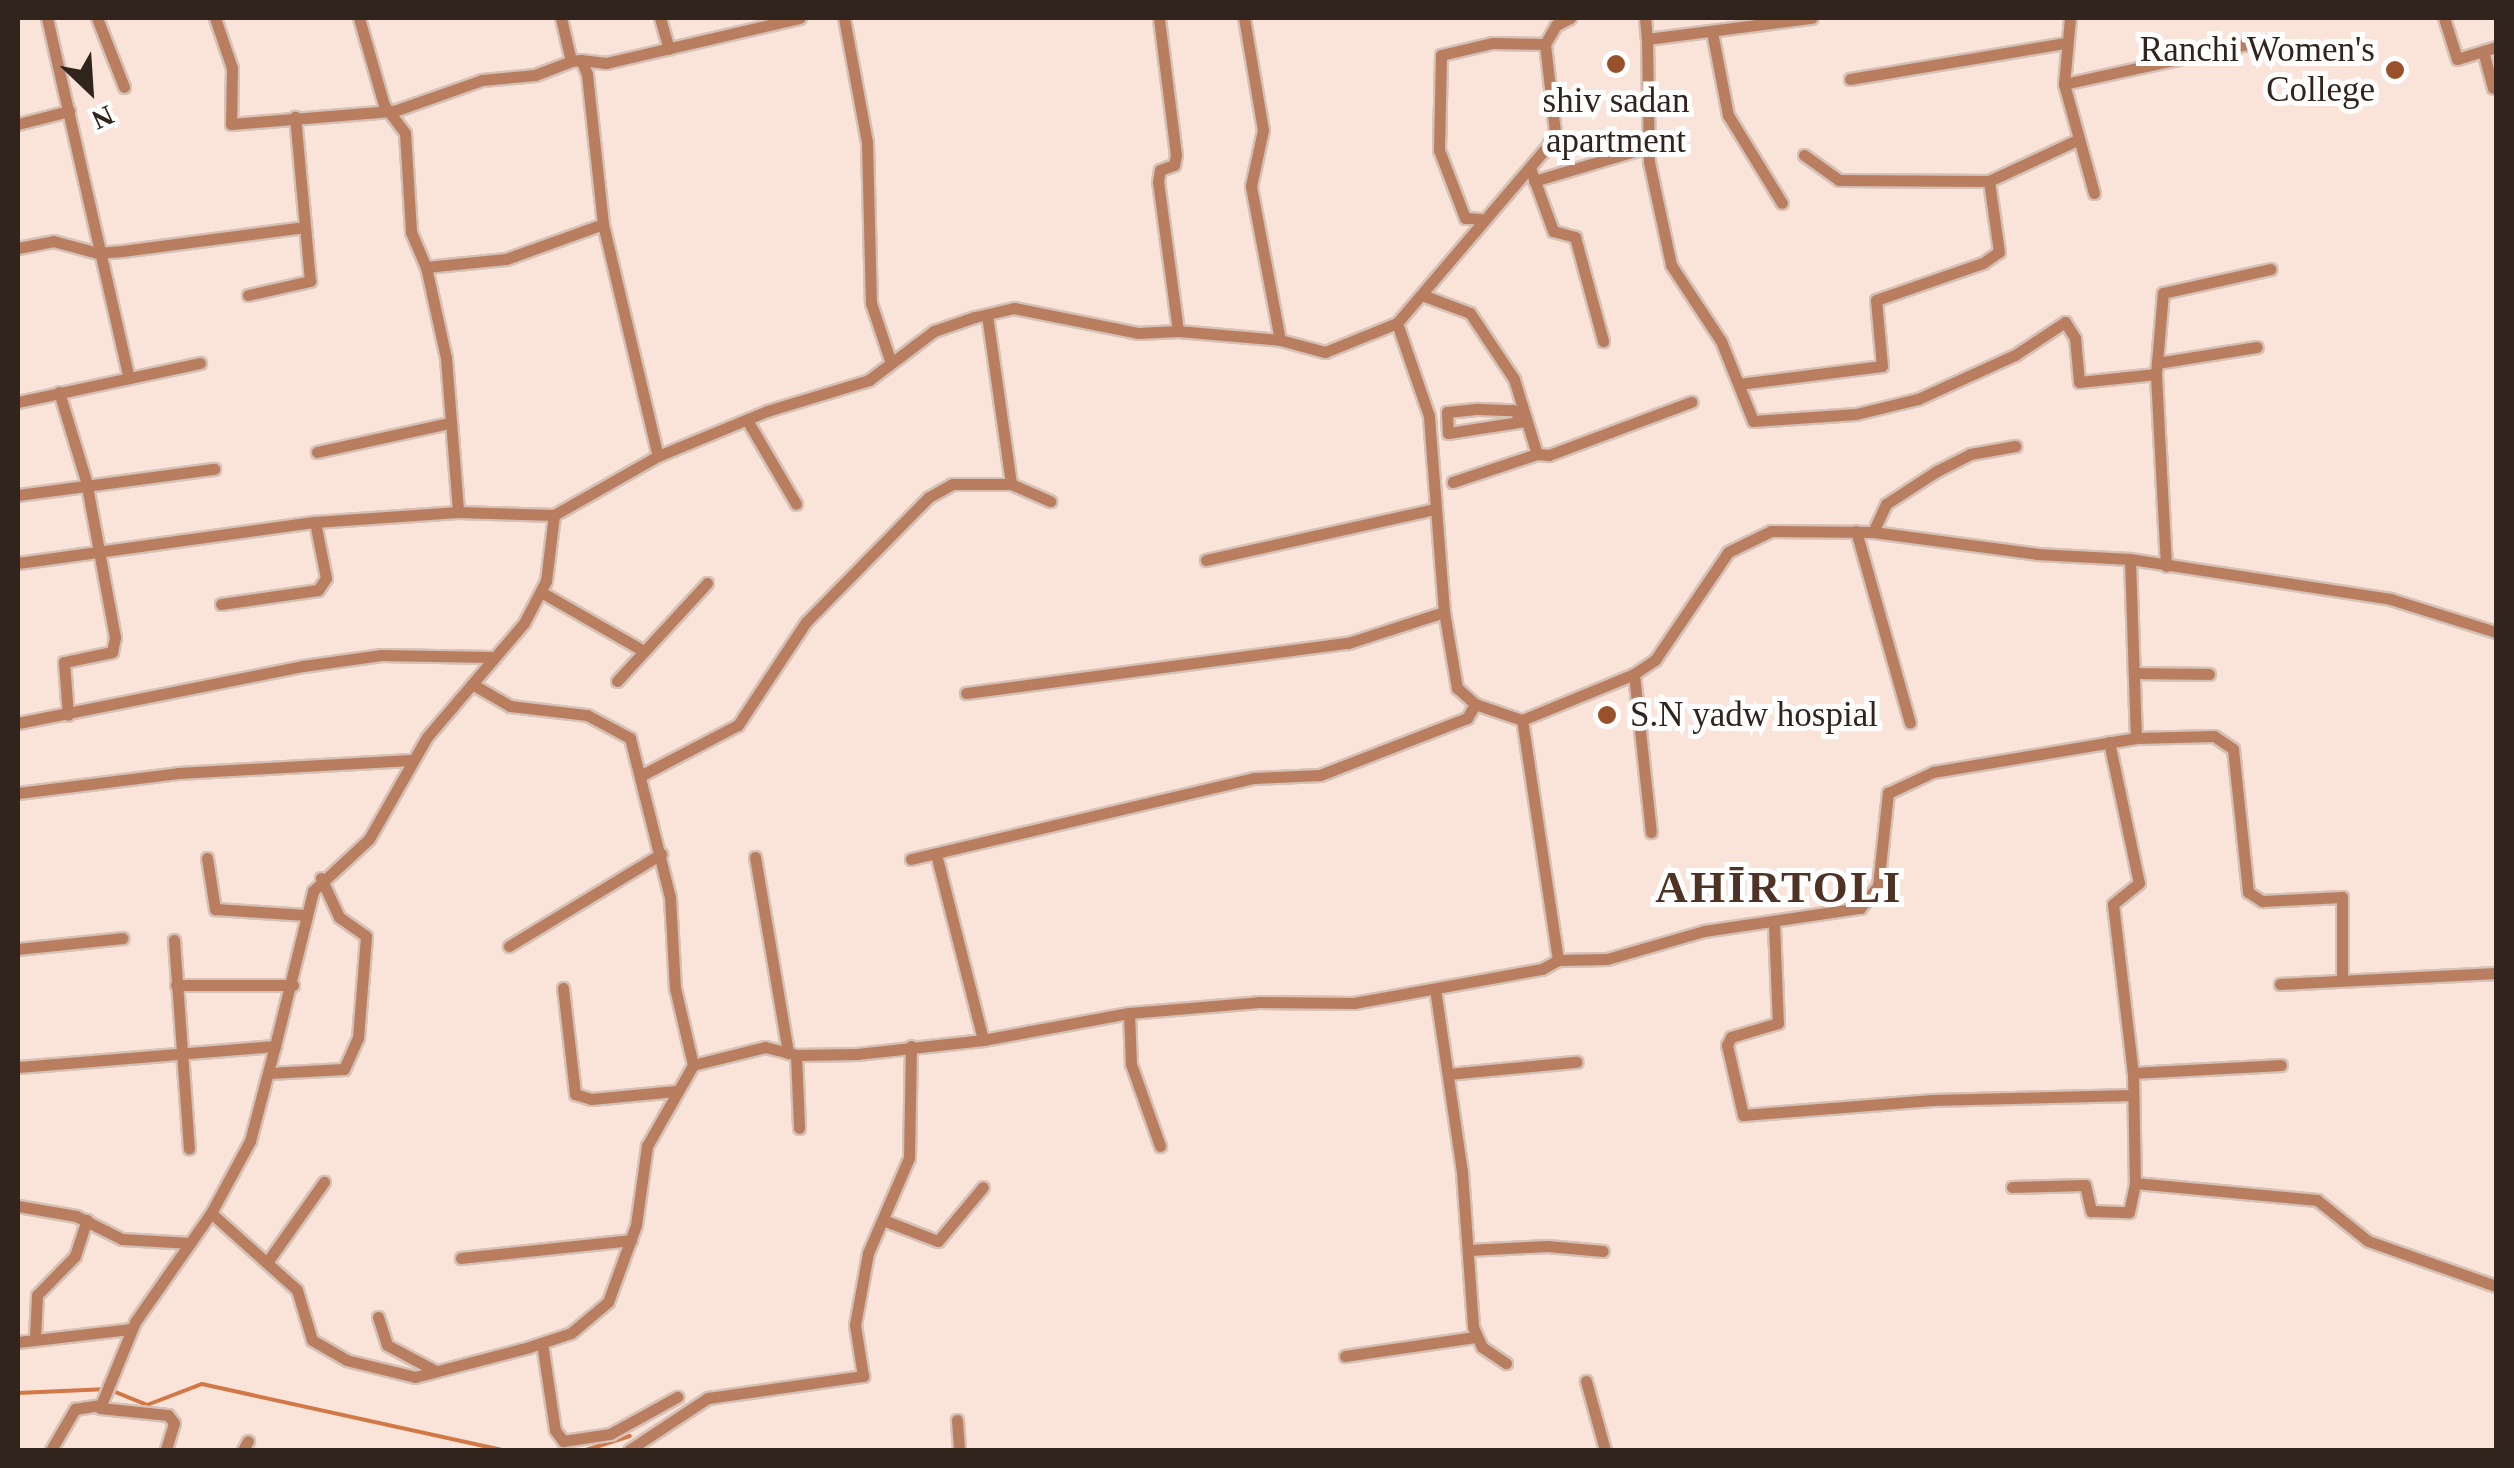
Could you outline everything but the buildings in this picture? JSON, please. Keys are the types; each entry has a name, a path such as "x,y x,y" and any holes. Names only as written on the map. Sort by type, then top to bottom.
{"street":[{"path":"47,18 129,378"},
{"path":"96,18 124,86"},
{"path":"215,18 232,68 231,124 394,111 482,80 536,75 576,60 606,64 800,18"},
{"path":"359,18 384,106 394,111 405,133 410,232 426,267 441,320 458,512"},
{"path":"560,18 576,60 603,224 658,456"},
{"path":"660,18 669,49"},
{"path":"844,18 867,142 872,303 890,360"},
{"path":"1159,18 1176,155 1174,165 1160,170 1158,182 1178,330"},
{"path":"1244,18 1264,130 1251,186 1280,340"},
{"path":"18,562 316,522 458,512 554,514 658,456 747,420 869,380 890,360 934,331 1014,308 1138,334 1178,330 1280,340 1324,352 1397,324 1480,220 1532,175 1555,132 1545,44 1556,25 1570,18"},
{"path":"1645,18 1648,147 1671,264 1713,327 1754,421 1888,408 2015,355 2065,322 2075,338 2078,382 2257,347"},
{"path":"1646,39 1812,18"},
{"path":"2070,18 2064,43 2064,84 2094,193"},
{"path":"2444,18 2457,59 2490,50 2492,88"},
{"path":"1712,32 1728,115 1782,203"},
{"path":"2064,84 2265,40"},
{"path":"1480,220 1465,218 1440,150 1442,54 1492,43 1545,44"},
{"path":"1850,79 2064,43"},
{"path":"18,124 69,110"},
{"path":"248,295 310,281 295,117"},
{"path":"1804,156 1838,180 1989,181 2079,139"},
{"path":"1532,175 1648,147"},
{"path":"1532,175 1553,232 1575,237 1602,340"},
{"path":"1739,384 1882,366 1876,300 1983,264 1998,252 1989,181"},
{"path":"426,267 492,262 603,224"},
{"path":"18,248 53,241 98,252 304,227"},
{"path":"2166,566 2156,369 2163,293 2270,269"},
{"path":"1422,295 1470,313 1514,379 1537,454"},
{"path":"987,315 1011,484"},
{"path":"1397,324 1429,416 1444,612 1458,688 1475,704 1522,720 1634,674 1655,660 1728,552 1748,538 1771,531 1856,530 2037,554 2130,559 2390,599 2496,632"},
{"path":"18,402 200,362"},
{"path":"59,392 102,549 114,646 106,654 64,662 68,715"},
{"path":"1453,482 1537,454 1550,455 1691,402"},
{"path":"1478,409 1513,410 1526,420 1448,433 1443,421 1447,412 1478,409"},
{"path":"747,420 796,504"},
{"path":"317,452 449,424"},
{"path":"1873,532 1886,504 1935,472 1970,454 2015,446"},
{"path":"18,496 86,481 214,469"},
{"path":"640,776 738,725 806,622 929,497 952,484 1011,484 1050,501"},
{"path":"1206,560 1434,509"},
{"path":"101,1404 131,1328 211,1214 250,1141 293,985 306,915 321,878 369,839 411,760 541,592 554,514"},
{"path":"220,604 318,590 326,578 316,522"},
{"path":"1856,530 1910,722"},
{"path":"2130,559 2136,738"},
{"path":"618,681 642,650 707,583"},
{"path":"541,592 642,650"},
{"path":"966,693 1348,644 1444,612"},
{"path":"18,723 323,663 432,654 491,657"},
{"path":"1634,674 1651,832"},
{"path":"2134,674 2209,674"},
{"path":"472,684 510,706 572,711 614,726 630,738 661,854 678,1009 693,1065"},
{"path":"911,859 1254,778 1320,775 1467,718 1475,704"},
{"path":"1522,720 1558,960"},
{"path":"211,1214 298,1290 312,1340 321,1347 404,1377 436,1371 542,1343 599,1314 631,1240 647,1146 693,1065 765,1047 792,1054 983,1040 1129,1012 1258,1002 1354,1003 1435,989 1558,960 1606,959 1704,931 1774,924 1870,902 1878,886 1886,801 1902,783 1952,768 2136,738 2230,741 2248,892 2262,902 2342,897 2342,980"},
{"path":"2012,1187 2085,1184 2091,1211 2128,1212 2136,1183 2133,1073 2113,904 2139,883 2110,742"},
{"path":"18,793 178,773 411,760"},
{"path":"509,946 661,854"},
{"path":"936,854 983,1040"},
{"path":"755,856 792,1054 798,1128"},
{"path":"207,858 215,908 306,915"},
{"path":"269,1073 320,1073 347,1066 358,1038 366,936 344,919 321,878"},
{"path":"1774,924 1778,1023 1730,1037 1727,1045 1743,1116 1932,1100 2132,1095"},
{"path":"18,949 122,938"},
{"path":"174,940 178,1052 189,1148"},
{"path":"2280,984 2496,973"},
{"path":"176,985 293,985"},
{"path":"563,988 575,1094 591,1099 676,1091"},
{"path":"1435,989 1448,1074 1475,1337 1506,1363"},
{"path":"1129,1012 1131,1064 1160,1146"},
{"path":"18,1067 275,1046"},
{"path":"628,1450 708,1398 861,1378 855,1325 868,1252 912,1137 911,1046"},
{"path":"1448,1074 1576,1062"},
{"path":"2133,1073 2281,1065"},
{"path":"268,1262 324,1182"},
{"path":"2136,1183 2318,1200 2368,1242 2496,1286"},
{"path":"883,1220 938,1241 983,1187"},
{"path":"18,1206 88,1220 122,1240 190,1243"},
{"path":"35,1338 37,1294 75,1256 88,1220"},
{"path":"461,1258 631,1240"},
{"path":"1468,1250 1547,1246 1602,1251"},
{"path":"378,1317 387,1345 436,1371"},
{"path":"18,1342 131,1328"},
{"path":"1346,1356 1475,1337"},
{"path":"542,1343 555,1430 563,1441 610,1434 678,1397"},
{"path":"1586,1381 1605,1450"},
{"path":"51,1450 74,1409 101,1404 168,1414 174,1424 166,1450"},
{"path":"958,1420 959,1450"}],"waterway":[{"path":"18,1393 108,1389 147,1405 202,1384 501,1450"},
{"path":"586,1450 630,1436"}],"place":[{"name":"shiv sadan apartment","path":"1616,64"},
{"name":"Ranchi Women's College","path":"2395,70"},
{"name":"S.N yadw hospial","path":"1607,715"}],"district":[{"name":"AHĪRTOLI","path":"1779,888"}]}
